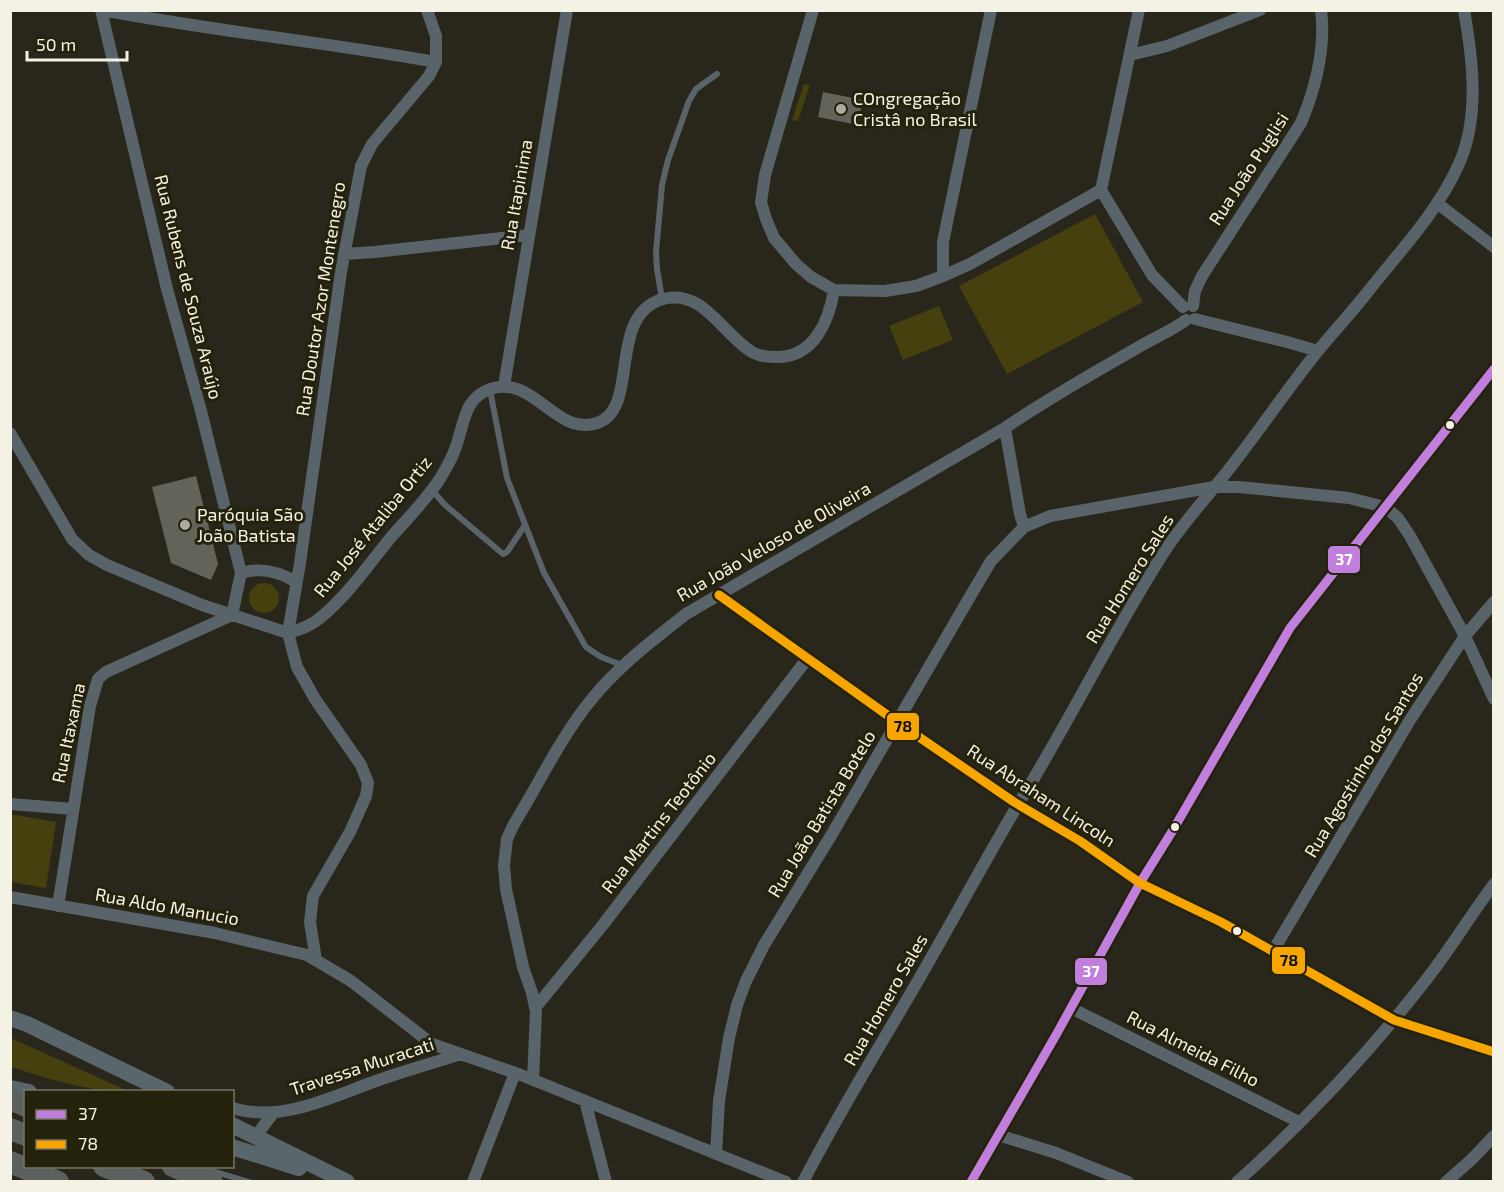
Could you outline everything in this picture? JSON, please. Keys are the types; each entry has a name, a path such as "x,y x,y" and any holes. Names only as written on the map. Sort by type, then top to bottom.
{"highway":[{"path":"10,1162 24,1168"},
{"path":"24,1168 58,1182"},
{"path":"107,1168 144,1182"},
{"path":"178,1168 209,1175"}],"main road":[{"path":"10,1018 27,1024 163,1090"},
{"path":"234,1126 347,1182"},
{"path":"234,1149 297,1167 327,1172"}],"street":[{"path":"101,10 210,29 436,62 436,36 427,10"},
{"name":"Rua Rubens de Souza Araújo","path":"101,10 167,289 201,411 241,573"},
{"name":"Rua Itapinima","path":"504,386 567,10"},
{"path":"813,10 765,175 761,202 774,238 796,264 811,277 834,290 885,291 916,286 970,264 1101,190"},
{"path":"943,276 942,247 991,10"},
{"path":"1139,10 1101,190 1152,275 1188,306 1181,314 1190,319 1318,351"},
{"path":"1130,55 1167,46 1260,10"},
{"name":"Rua João Puglisi","path":"1188,306 1202,276 1301,123 1311,98 1318,68 1321,10"},
{"name":"Rua Homero Sales","path":"802,1182 1167,549 1318,351 1437,203 1459,165 1468,137 1472,112 1472,81 1464,10"},
{"name":"Rua Doutor Azor Montenegro","path":"288,633 344,254 361,166 372,144 429,76 436,62"},
{"path":"1437,203 1494,247"},
{"path":"344,254 529,235"},
{"path":"504,386 515,387 534,397 563,419 579,425 596,424 610,416 617,403 628,345 636,319 648,306 676,297 694,302 707,310 733,337 753,353 768,357 786,357 806,349 822,329 832,306 834,290"},
{"name":"Rua João Veloso de Oliveira","path":"532,1080 535,1008 523,967 506,889 504,865 507,839 566,736 591,699 625,666 686,614 1005,428 1034,408 1190,319"},
{"path":"970,1182 1140,883 1290,628 1494,369"},
{"name":"Rua José Ataliba Ortiz","path":"288,633 300,630 318,620 340,599 431,490 453,455 468,407 476,396 504,386"},
{"path":"1005,428 1024,527"},
{"path":"10,433 72,539 82,550 106,565 202,605 288,633 297,667 315,699 361,765 368,783 366,796 350,832 313,896 310,922 316,960 351,981 424,1039 515,1073 786,1182"},
{"name":"Rua João Batista Botelo","path":"716,1154 719,1101 729,1038 746,981 764,945 991,561 1024,527 1050,516 1214,487 1239,487 1349,498 1385,507"},
{"path":"1385,507 1398,518 1410,536 1465,636 1494,699"},
{"path":"232,615 241,573 264,570 281,574 296,582"},
{"name":"Rua Abraham Lincoln","path":"719,595 897,722 1018,804 1080,841 1140,883 1221,922 1394,1020 1494,1052"},
{"name":"Rua Agostinho dos Santos","path":"1273,951 1410,720 1465,636 1494,602"},
{"name":"Rua Itaxama","path":"58,906 90,706 94,688 101,676 141,654 232,615"},
{"name":"Rua Martins Teotônio","path":"535,1008 602,926 807,659"},
{"path":"10,804 73,809"},
{"path":"1238,1182 1299,1122 1394,1020 1423,984 1494,884"},
{"name":"Rua Aldo Manucio","path":"10,897 215,933 281,948 307,955 316,960"},
{"name":"Rua Almeida Filho","path":"1071,1008 1299,1122"},
{"name":"Travessa Muracati","path":"234,1109 274,1113 315,1104 378,1080 461,1054"},
{"path":"473,1182 515,1073"},
{"path":"585,1101 606,1182"},
{"name":"Travessa Muracati","path":"255,1137 274,1113"},
{"path":"998,1134 1056,1153 1128,1182"},
{"path":"1446,1182 1494,1136"}],"lane":[{"path":"662,300 656,252 662,185 689,101 696,89 717,74"},
{"path":"490,390 507,478 544,573 586,647 601,657 625,666"},
{"path":"431,490 501,553 505,554 525,525"},
{"path":"209,1175 249,1182"}],"shaded area":[{"path":"804,84 810,85 798,121 792,120"},
{"path":"1095,214 1143,302 1007,374 959,286"},
{"path":"939,306 953,340 903,360 889,326"},
{"path":"264,583 275,587 279,598 275,609 264,613 253,609 249,598 253,587"},
{"path":"10,814 56,822 46,888 11,882"},
{"path":"11,1038 126,1090 83,1087 11,1067"}],"building":[{"name":"COngregação Cristâ no Brasil","path":"823,92 863,100 858,125 818,117"},
{"name":"Paróquia São João Batista","path":"196,476 218,564 211,580 171,563 152,487"}],"transit line":[{"name":"37","path":"971,1182 1140,883 1290,628 1494,369"},
{"name":"78","path":"719,595 897,722 1014,802 1080,841 1140,883 1221,922 1394,1020 1494,1052"}],"place":[{"name":"COngregação Cristâ no Brasil","path":"841,109"},
{"name":"Paróquia São João Batista","path":"185,525"}]}
